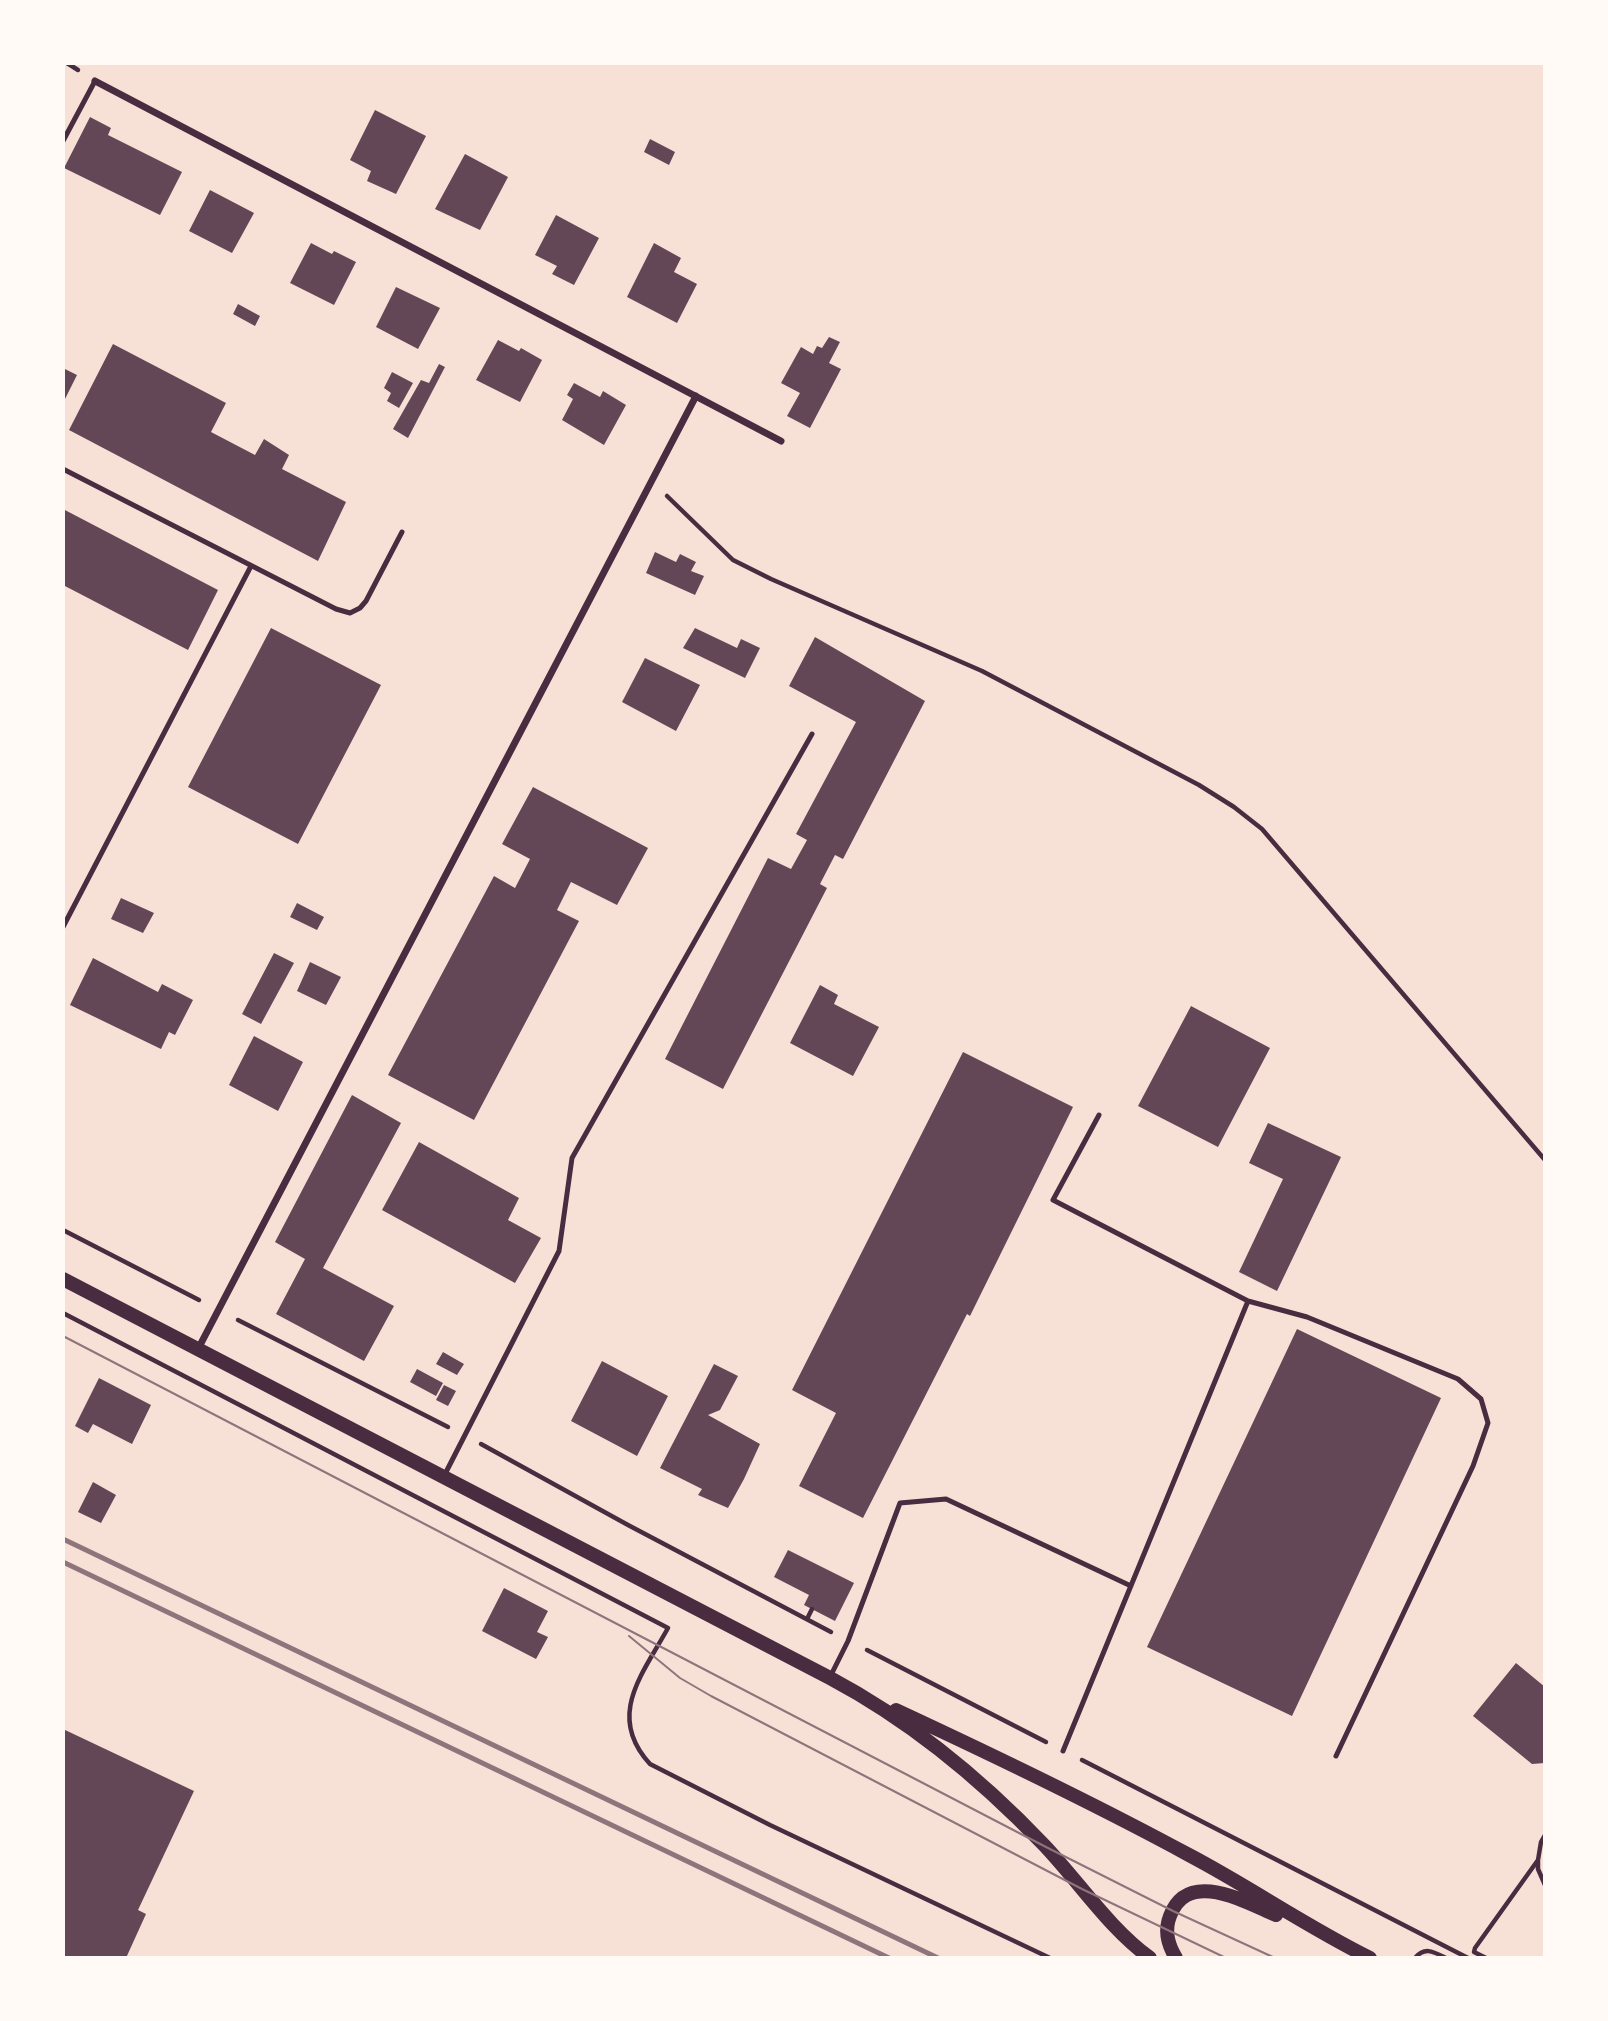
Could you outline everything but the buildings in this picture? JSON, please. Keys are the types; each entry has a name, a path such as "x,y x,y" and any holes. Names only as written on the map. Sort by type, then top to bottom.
{"main road":[{"path":"63,1279 836,1681 1024,1769 1180,1850 1319,1933"},
{"path":"836,1681 886,1710 969,1772 1046,1847 1121,1934 1150,1958"},
{"path":"1176,1958 1169,1944 1167,1930 1170,1916 1176,1905 1196,1892 1209,1890 1221,1892 1319,1933 1370,1958"}],"street":[{"path":"95,81 781,441"},
{"path":"198,1349 696,396"}],"lane":[{"path":"63,141 95,81"},
{"path":"63,469 336,609 350,613 366,601 402,532"},
{"path":"63,927 251,566"},
{"path":"444,1477 559,1251 572,1158 812,734"},
{"path":"1098,1115 1053,1200 1248,1301 1307,1317 1458,1379 1481,1399 1488,1423 1473,1466 1336,1756"},
{"path":"1063,1751 1248,1301"},
{"path":"836,1681 848,1641 900,1503 946,1499 1131,1586"}],"path":[{"path":"652,480 733,560 982,671 1199,785 1234,807 1262,829 1545,1160"},
{"path":"63,1230 464,1435 848,1641 1468,1958"},
{"path":"63,1313 668,1628 629,1705 631,1737 650,1764 769,1825 1050,1958"},
{"path":"807,1619 812,1609"},
{"path":"1545,1835 1538,1860 1538,1869 1545,1885"},
{"path":"1486,1958 1474,1952 1477,1944 1538,1860"},
{"path":"1415,1958 1420,1952 1428,1951 1446,1958"}],"tram line":[{"path":"63,1336 1046,1847 1173,1911 1275,1958"},
{"path":"629,1636 680,1678 711,1696 1082,1889 1226,1958"}],"railway":[{"path":"63,1539 938,1958"},
{"path":"63,1562 889,1958"}]}
